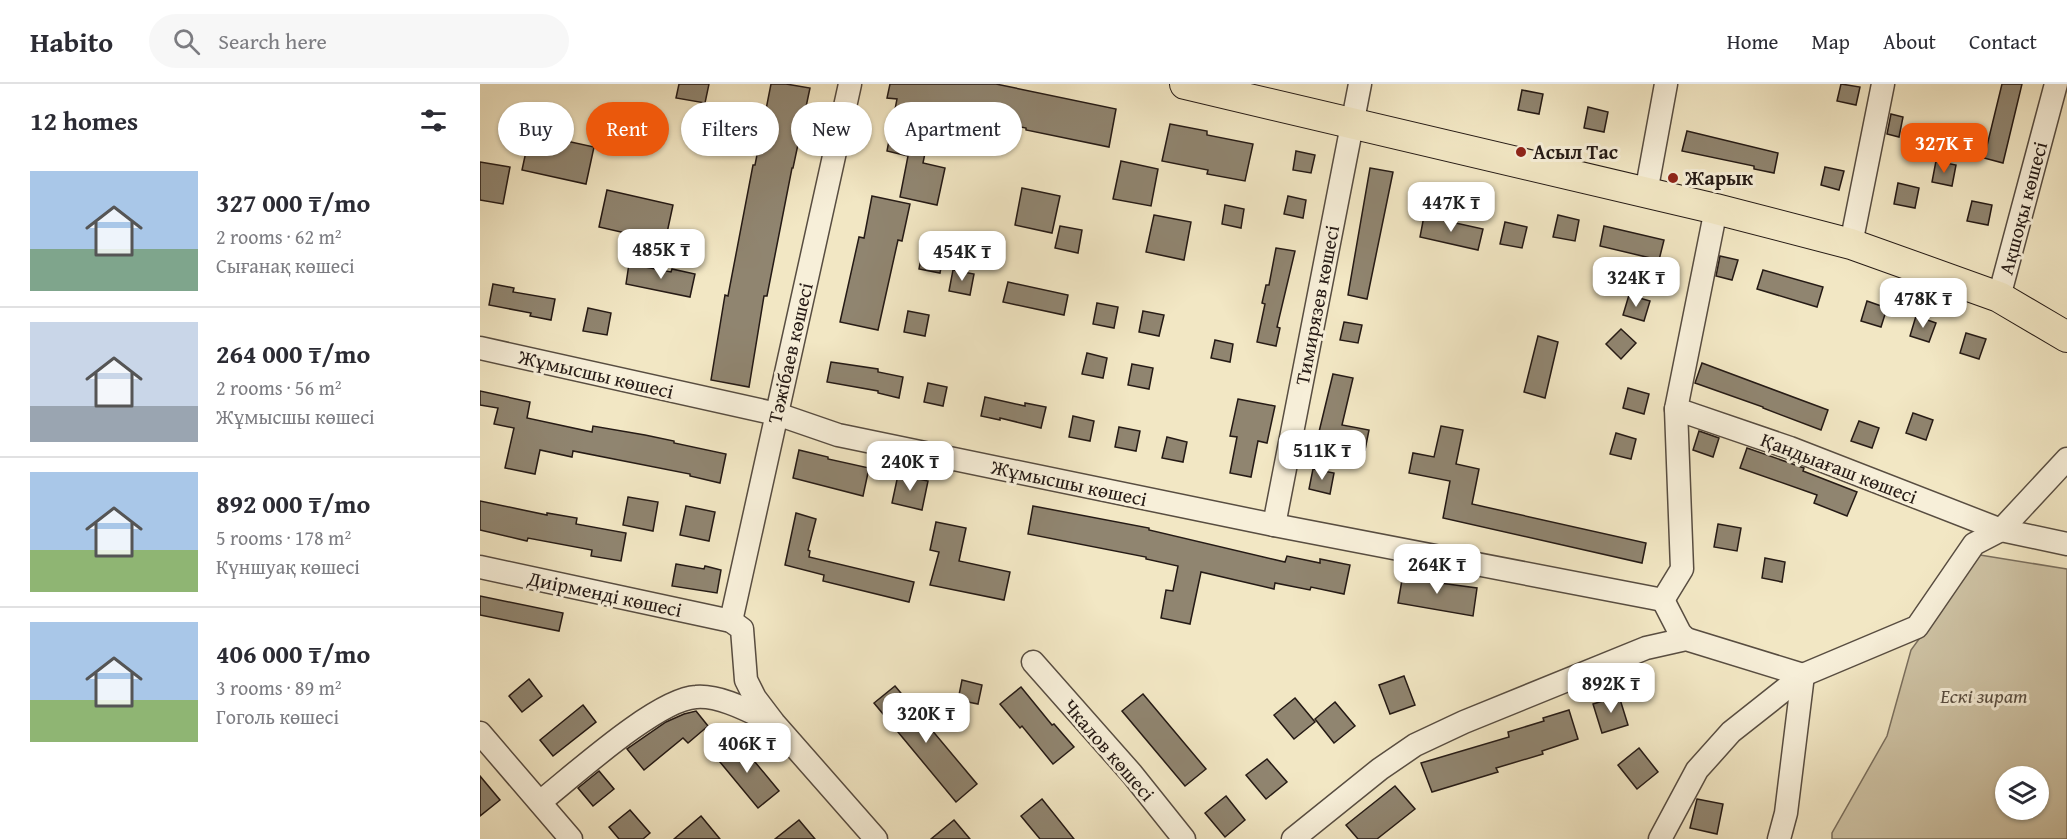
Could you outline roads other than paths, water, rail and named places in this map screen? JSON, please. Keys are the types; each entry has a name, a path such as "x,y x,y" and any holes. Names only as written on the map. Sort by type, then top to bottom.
{"main road":[{"path":"1185,84 1716,209 1851,244 1999,297 2067,337"}],"street":[{"name":"Тәжібаев көшесі","path":"774,723 755,698 746,680 736,625 777,414 850,84"},
{"name":"Тимирязев көшесі","path":"1274,525 1360,84"},
{"path":"1646,193 1666,84"},
{"path":"1851,244 1883,84"},
{"name":"Ақшоқы көшесі","path":"1999,297 2056,84"},
{"path":"1716,209 1676,409 1682,569 1663,600 1680,633 1686,639 1803,675"},
{"name":"Жұмысшы көшесі","path":"480,348 777,414 838,435 1274,525 1663,600"},
{"name":"Қандыағаш көшесі","path":"1676,409 1790,448 2001,530 2067,544"},
{"path":"1660,839 1697,770 1731,732 1803,675 1917,627 1974,544 2001,530 2067,459"},
{"name":"Диірменді көшесі","path":"480,567 736,625"},
{"path":"1293,839 1380,769 1415,746 1464,722 1646,648 1686,639"},
{"name":"Чкалов көшесі","path":"1033,662 1132,774 1184,839"},
{"path":"1779,839 1786,813 1803,675"},
{"path":"540,802 639,723 676,702 696,697 725,701 774,723 876,839"},
{"path":"480,733 571,839"}],"place":[{"name":"Асыл Тас","path":"1521,152"},
{"name":"Жарык","path":"1673,178"}],"park label":[{"name":"Ескі зират","path":"1984,696"}]}
